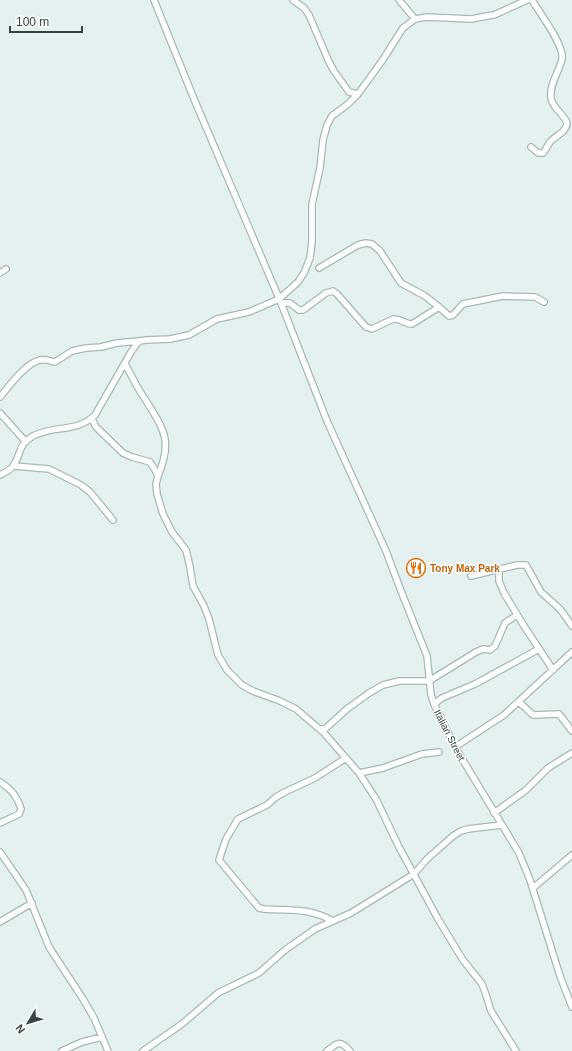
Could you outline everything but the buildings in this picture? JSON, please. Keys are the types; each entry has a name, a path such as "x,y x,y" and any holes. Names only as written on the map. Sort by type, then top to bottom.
{"street":[{"name":"Italian Street","path":"154,0 194,100 280,301 304,364 336,440 386,551 427,656 431,695 434,704 455,747 519,853 533,888 572,1007"},
{"path":"293,0 304,8 309,15 329,62 347,90 352,94 358,94"},
{"path":"399,0 415,19"},
{"path":"0,396 17,376 38,360 55,362 72,351 86,348 101,347 117,343 170,339 189,335 217,319 249,312 280,301 298,282 304,273 310,258 312,242 312,204 327,125 332,116 358,94 382,61 402,28 415,19 439,17 470,19 494,15 527,0"},
{"path":"530,147 538,153 543,153 550,142 566,129 568,123 554,105 550,97 563,55 556,39 532,0"},
{"path":"319,268 358,244 366,243 372,244 380,251 401,283 425,296 446,314 451,316 461,305 466,303 503,296 535,297 544,302"},
{"path":"0,272 6,269"},
{"path":"280,301 290,303 299,310 302,310 326,293 334,291 366,327 372,329 396,318 412,324 439,307"},
{"path":"0,475 14,466 25,441 40,434 75,427 92,419 139,341"},
{"path":"125,364 160,423 164,436 166,454 156,484 157,494 163,514 172,532 186,550 193,586 209,619 218,655 227,670 242,685 263,696 280,700 296,710 320,729 359,773 376,799 438,919 463,960 482,984 491,1011 516,1051"},
{"path":"0,413 25,441"},
{"path":"92,419 96,427 118,449 132,458 150,462 158,476"},
{"path":"14,466 49,468 81,485 90,492 113,520"},
{"path":"471,576 522,564 526,565 541,592 560,609 572,626"},
{"path":"499,569 499,581 517,615 553,670"},
{"path":"320,729 325,729 347,709 383,685 399,681 429,681 476,652 483,649 490,650 493,648 505,624 517,615"},
{"path":"434,704 442,698 476,684 539,649"},
{"path":"455,747 504,715 572,652"},
{"path":"519,702 533,715 559,714 572,731"},
{"path":"359,773 383,768 422,754 440,752"},
{"path":"494,812 526,790 548,768 572,753"},
{"path":"333,921 305,910 259,908 219,860 226,839 238,819 267,805 280,795 315,778 346,758"},
{"path":"0,782 17,797 21,809 19,814 0,823"},
{"path":"143,1051 182,1024 218,993 259,973 296,942 321,926 351,913 414,874 427,859 452,836 461,831 501,825"},
{"path":"0,852 20,880 32,903 49,947 94,1018 108,1051"},
{"path":"533,888 572,855"},
{"path":"0,922 32,903"},
{"path":"62,1051 82,1042 102,1037"},
{"path":"327,1051 336,1044 340,1043 344,1044 350,1051"}],"place":[{"name":"Tony Max Park","path":"416,568"}]}
